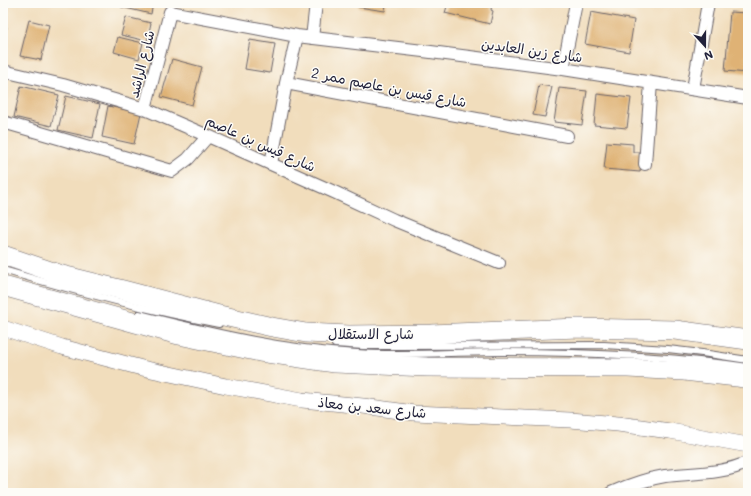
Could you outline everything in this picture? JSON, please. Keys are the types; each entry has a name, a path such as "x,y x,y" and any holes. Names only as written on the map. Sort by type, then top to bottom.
{"highway":[{"name":"شارع الاستقلال","path":"3,255 62,275 215,314 272,327 306,332 349,335 431,334 578,328 675,330 748,340"},
{"name":"شارع الاستقلال","path":"3,286 179,335 260,352 335,364 427,367 628,368 684,371 748,379"}],"street":[{"path":"312,38 316,3"},
{"path":"563,69 576,3"},
{"path":"693,89 708,3"},
{"name":"شارع زين العابدين","path":"170,7 297,36 563,69 748,98"},
{"name":"شارع الراشد","path":"145,109 170,7"},
{"path":"271,164 286,83 297,36"},
{"name":"شارع قيس بن عاصم","path":"3,71 63,85 145,109 394,220 499,263"},
{"name":"شارع قيس بن عاصم ممر 2","path":"286,83 567,136"},
{"path":"645,164 651,83"},
{"path":"3,122 172,171 188,159 208,136"},
{"name":"شارع سعد بن معاذ","path":"3,328 62,347 142,368 302,400 414,413 570,420 618,424 670,431 748,445"},
{"path":"612,493 646,480 664,476 734,468 748,462"}],"lane":[{"path":"3,270 120,302 224,325"},
{"path":"3,276 48,290"},
{"path":"131,312 231,335 322,350 398,354 502,352 612,354 685,359 748,367"},
{"path":"330,343 364,346 616,346 668,349 748,360"}],"building":[{"path":"122,3 153,3 151,14 121,7"},
{"path":"358,3 386,3 385,11 358,7"},
{"path":"448,3 492,3 491,10 493,11 490,24 445,13"},
{"path":"591,12 634,20 629,52 585,44"},
{"path":"730,12 748,13 748,73 725,71"},
{"path":"126,17 151,23 147,41 121,35"},
{"path":"29,20 49,25 41,60 20,56"},
{"path":"3,26 7,27 3,41"},
{"path":"118,37 143,43 139,59 114,52"},
{"path":"250,40 275,44 270,73 245,69"},
{"path":"172,59 202,67 192,105 161,97"},
{"path":"539,85 552,87 545,117 533,115"},
{"path":"21,86 59,95 51,126 14,117"},
{"path":"559,88 587,91 582,125 554,122"},
{"path":"597,94 631,98 627,128 594,125"},
{"path":"66,96 100,104 93,138 58,130"},
{"path":"108,106 141,113 134,144 102,137"},
{"path":"607,142 633,144 633,152 642,152 640,172 604,169"}]}
